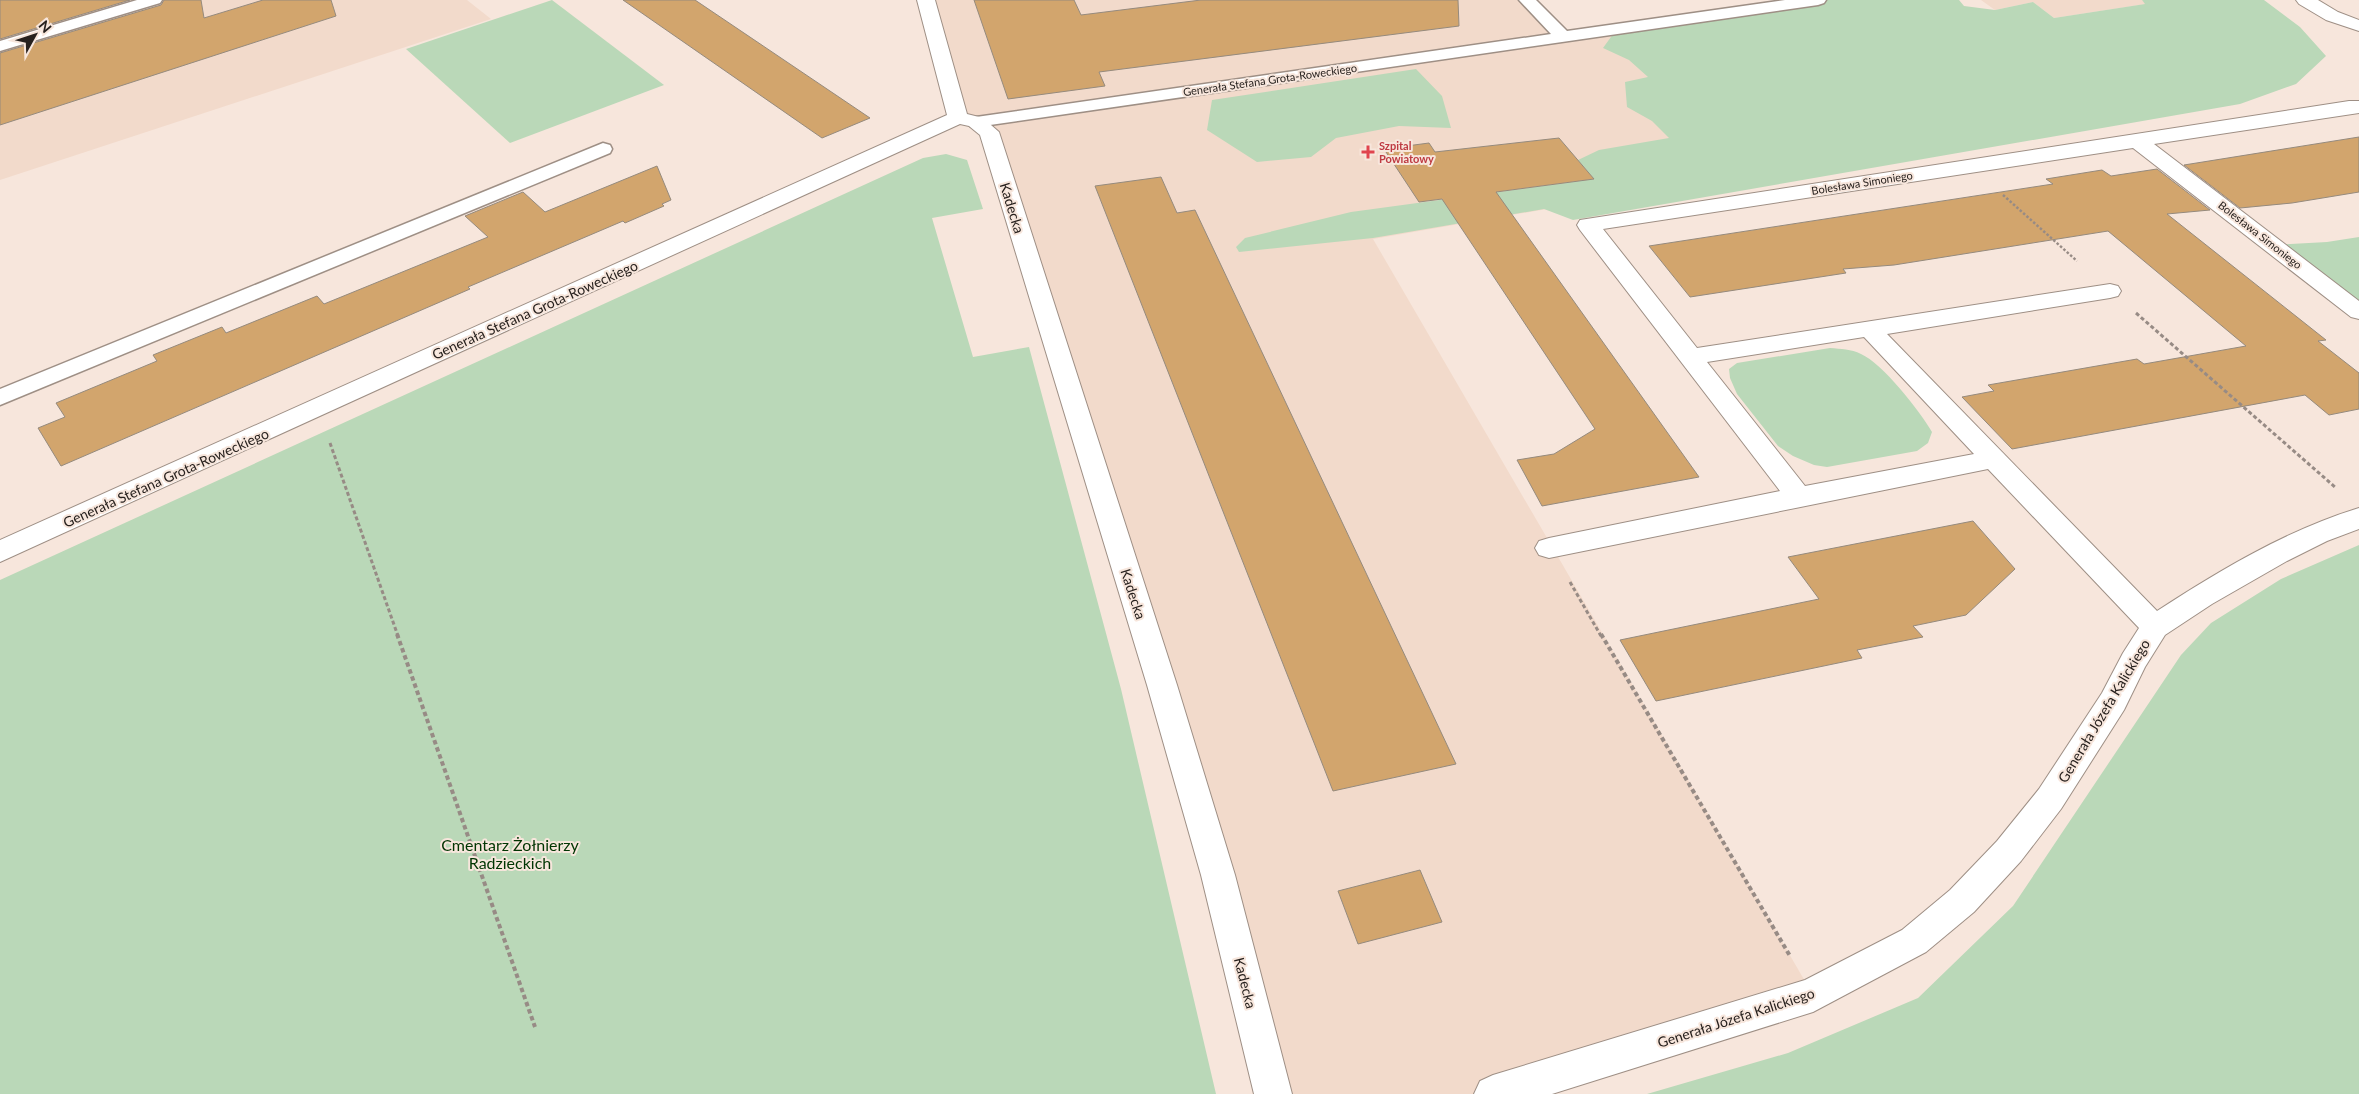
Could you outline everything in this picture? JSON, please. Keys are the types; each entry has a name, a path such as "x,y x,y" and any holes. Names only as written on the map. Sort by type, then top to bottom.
{"street":[{"path":"926,0 967,120"},
{"path":"2305,0 2332,16 2359,26"},
{"path":"2332,16 2359,41"},
{"name":"Bolesława Simoniego","path":"1691,357 1588,225 1971,167 2356,105"},
{"name":"Generała Stefana Grota-Roweckiego","path":"0,552 967,120"},
{"name":"Kadecka","path":"967,120 989,132 1162,685 1218,875 1273,1094"},
{"name":"Bolesława Simoniego","path":"2137,141 2359,312"},
{"path":"1799,497 1691,357 2110,291"},
{"path":"1869,328 2155,627"},
{"path":"1550,548 1993,459"},
{"name":"Generała Józefa Kalickiego","path":"1493,1094 1813,995 1914,941 1962,901 2009,851 2050,799 2113,701 2133,661 2155,627 2202,596 2277,554 2317,534 2359,518"}],"lane":[{"path":"0,46 154,0"},
{"path":"1527,0 1564,38"},
{"name":"Generała Stefana Grota-Roweckiego","path":"967,120 1564,38 1818,0"},
{"path":"0,398 603,149"}],"path":[{"path":"1971,167 2337,489"},
{"path":"330,443 535,1027"},
{"path":"1550,548 1813,995"}],"shaded area":[{"path":"0,0 467,0 491,19 0,180"},
{"path":"924,0 1527,0 1564,38 1616,30 1761,172 1373,239 1813,995 1493,1094 1273,1094 989,132 958,118"},
{"path":"1981,0 2142,0 2146,4 2054,18 2033,2 1995,10"}],"green space":[{"path":"552,0 664,85 510,143 406,49"},
{"path":"1818,0 1959,0 1964,6 1995,10 2033,2 2054,18 2145,4 2142,0 2264,0 2300,27 2326,56 2296,84 2240,104 1573,220 1544,209 1373,238 1239,252 1236,247 1245,238 1351,212 1594,179 1578,160 1599,150 1669,138 1652,121 1627,107 1625,82 1648,77 1629,60 1603,48 1616,30"},
{"path":"1416,69 1442,96 1451,128 1399,126 1336,138 1311,157 1257,162 1207,130 1212,100"},
{"name":"Cmentarz Żołnierzy Radzieckich","path":"946,154 967,160 983,209 932,218 973,357 1029,347 1121,689 1216,1094 0,1094 0,580 923,158"},
{"path":"2359,237 2359,312 2274,245 2327,242"},
{"path":"1830,348 1857,352 1870,359 1890,377 1910,400 1932,432 1928,443 1917,451 1827,467 1814,465 1793,456 1778,446 1737,394 1730,378 1729,369 1737,363"},
{"path":"2359,545 2359,1094 1647,1094 1788,1053 1918,998 2013,906 2181,655 2211,623 2281,579"}],"building":[{"path":"0,0 130,0 0,39"},
{"path":"164,0 201,0 204,18 263,0 331,0 336,16 0,125 0,53 161,5"},
{"path":"623,0 695,0 870,118 822,138"},
{"path":"974,0 1074,0 1081,15 1201,0 1458,0 1459,26 1099,72 1105,86 1008,99"},
{"path":"2359,137 2359,192 2292,203 2240,208 2184,165"},
{"path":"1559,138 1594,179 1496,192 1699,477 1542,506 1517,460 1554,454 1595,429 1442,199 1419,202 1384,149 1429,143 1435,152"},
{"path":"657,166 671,200 662,204 664,206 625,223 623,221 468,287 470,289 61,466 38,428 65,417 56,403 157,361 153,355 222,327 226,333 317,296 324,304 488,237 465,216 523,192 545,212"},
{"path":"2157,169 2210,210 2167,214 2326,340 2318,341 2359,373 2359,409 2329,415 2305,395 2012,449 1962,397 1994,391 1988,385 2137,359 2144,364 2246,346 2108,231 1894,265 1843,269 1846,273 1690,297 1649,246 2053,184 2046,179 2102,170 2111,176"},
{"path":"1161,177 1177,213 1195,210 1456,764 1333,791 1095,186"},
{"path":"1973,521 2015,569 1966,615 1913,626 1923,637 1857,650 1862,658 1656,701 1620,640 1819,599 1788,557"},
{"path":"1420,870 1442,922 1358,944 1338,891"}],"place":[{"name":"Szpital Powiatowy","path":"1368,152"}]}
